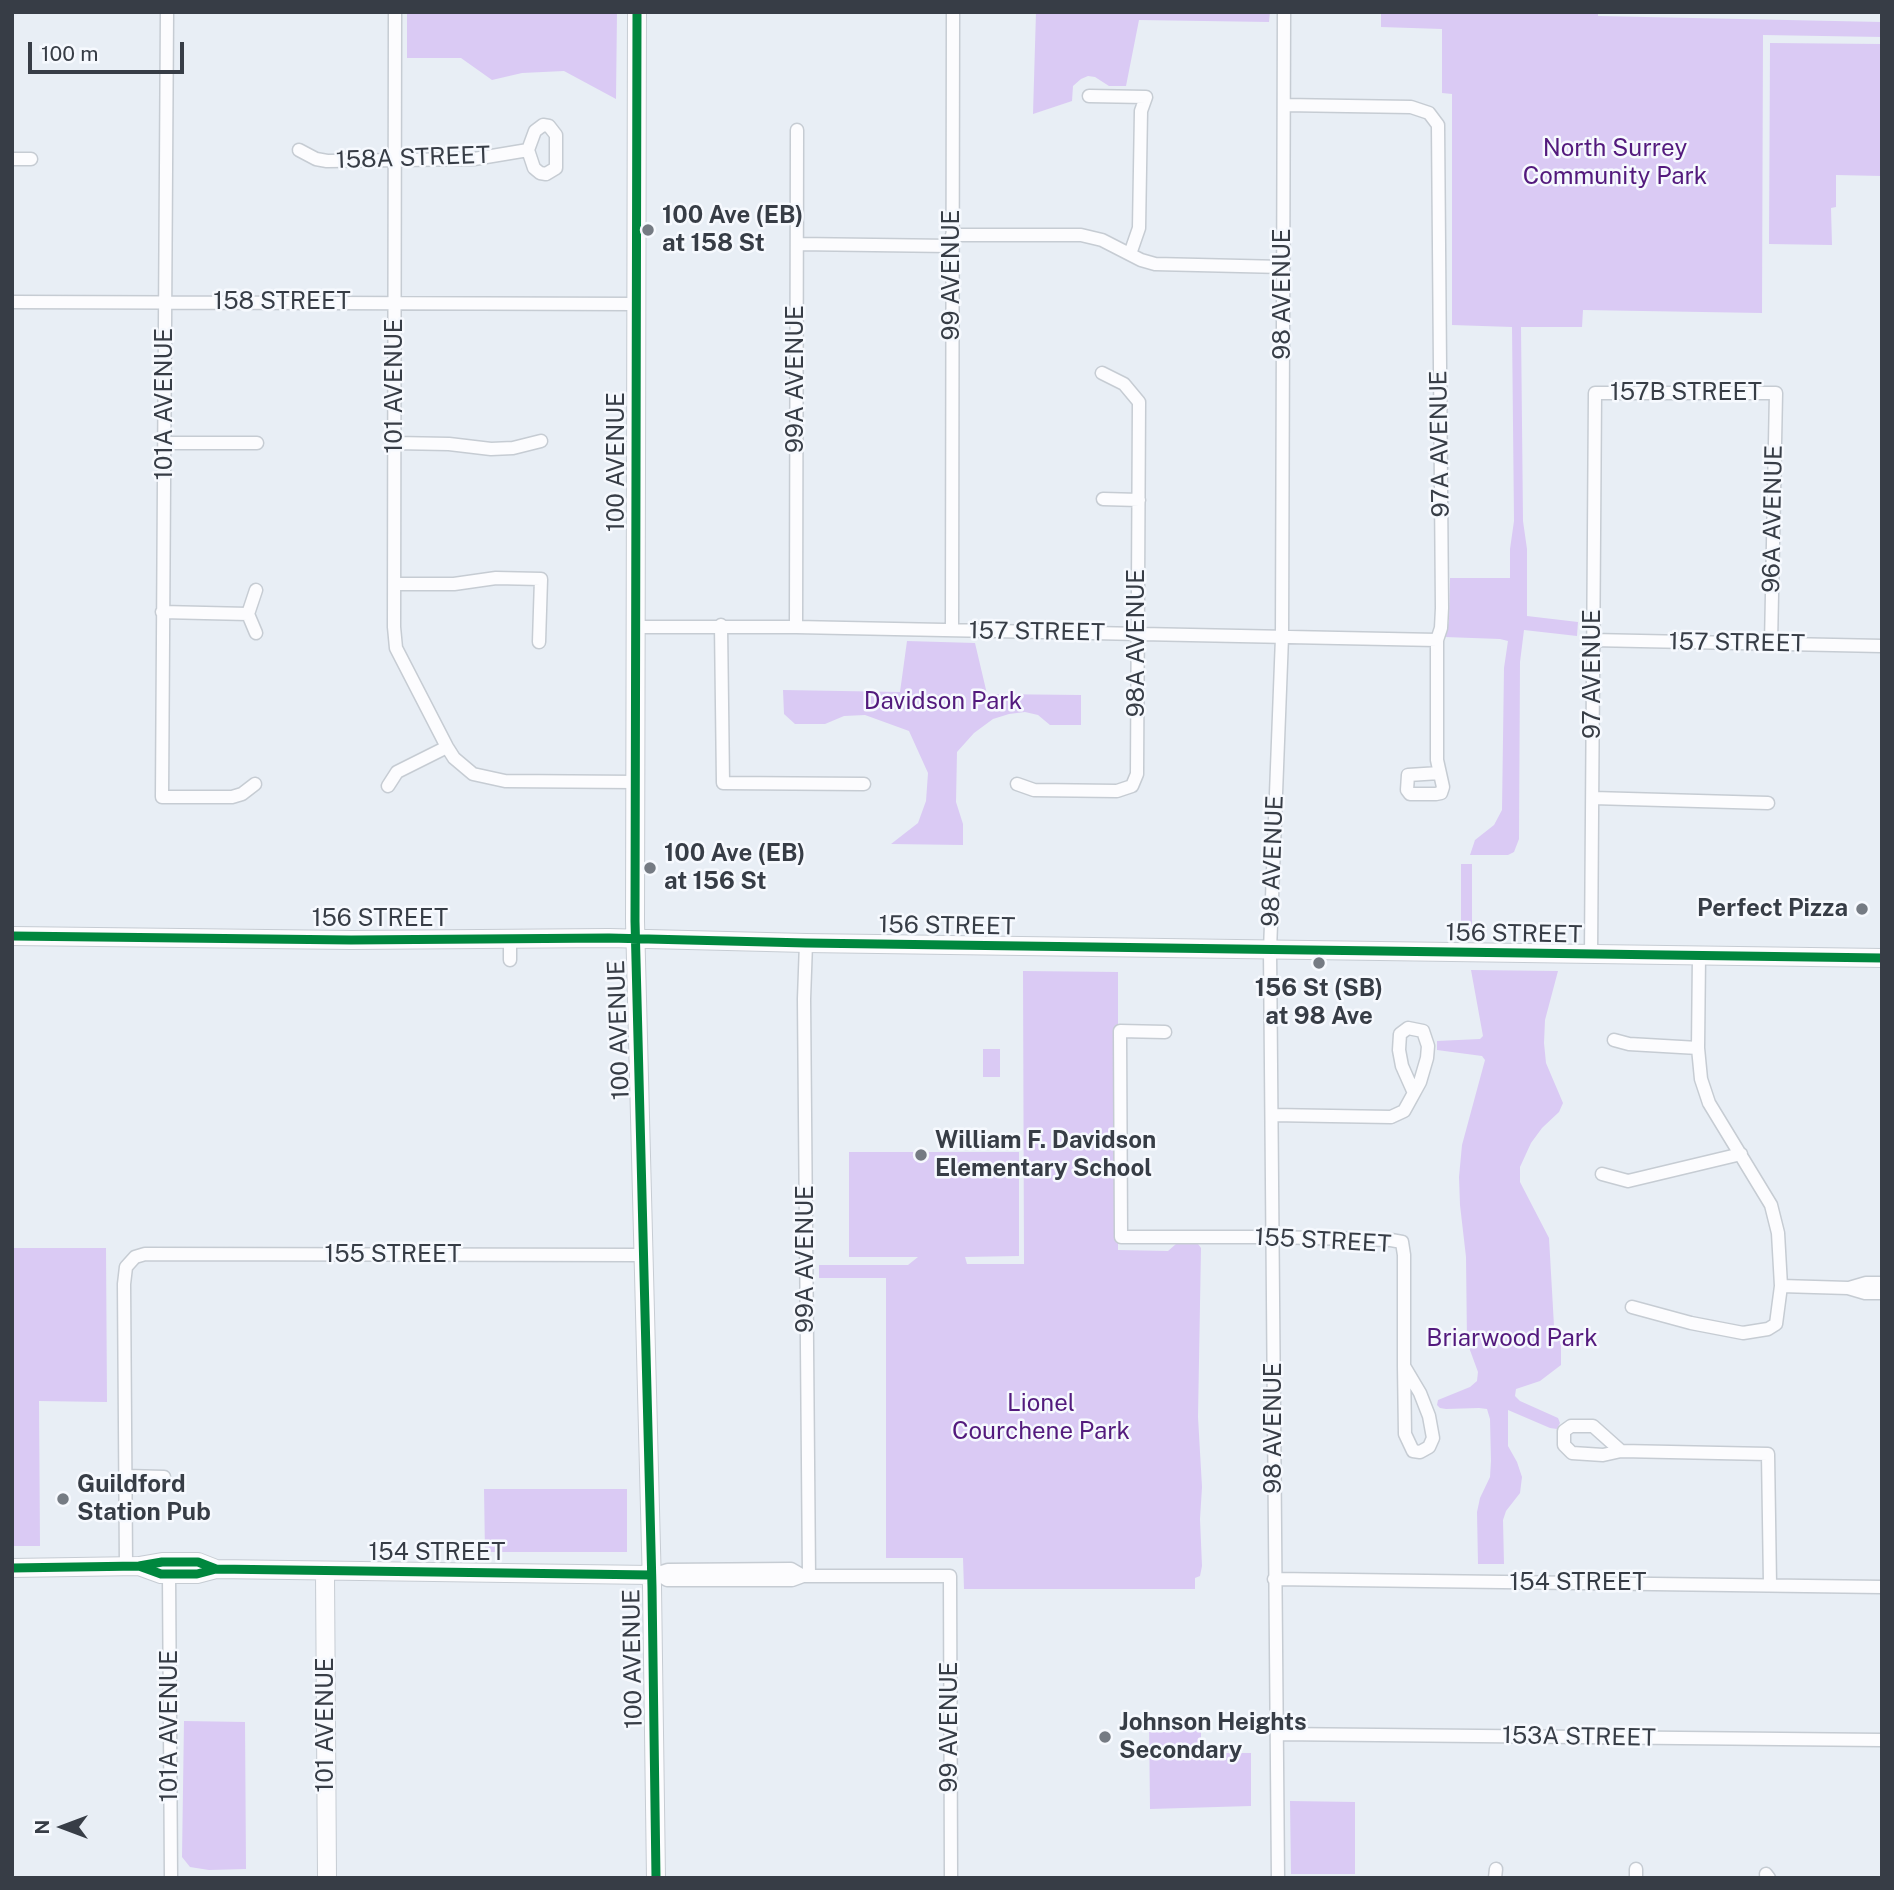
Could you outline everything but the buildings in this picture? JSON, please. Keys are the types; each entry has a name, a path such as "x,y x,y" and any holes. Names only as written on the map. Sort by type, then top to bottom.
{"main road":[{"name":"100 AVENUE","path":"637,12 635,939 641,1255 655,1575 656,1878"},
{"name":"156 STREET","path":"12,936 351,940 510,937 1882,958"},
{"name":"154 STREET","path":"12,1568 198,1562 216,1569"},
{"name":"154 STREET","path":"133,1566 161,1574 197,1574 216,1569 655,1575"},
{"name":"101 AVENUE","path":"326,1572 327,1878"}],"street":[{"name":"101A AVENUE","path":"167,12 162,797 232,797 242,794 255,784"},
{"name":"101 AVENUE","path":"395,12 396,648 447,747 466,770 479,777 496,780 635,782"},
{"name":"99 AVENUE","path":"952,630 956,537 951,241 953,12"},
{"name":"98 AVENUE","path":"1278,1878 1270,950 1282,637 1284,12"},
{"path":"1089,96 1146,97 1141,111 1139,228 1130,254"},
{"name":"97A AVENUE","path":"1284,105 1411,107 1424,110 1438,125 1442,608 1437,640 1437,760 1440,773"},
{"name":"99A AVENUE","path":"796,627 797,130"},
{"name":"158A STREET","path":"299,150 316,159 327,161 474,159 528,150"},
{"path":"12,159 31,159"},
{"path":"797,244 1081,235 1102,240 1147,262 1166,266 1283,267"},
{"name":"158 STREET","path":"12,302 636,304"},
{"name":"98A AVENUE","path":"1017,784 1030,789 1110,792 1132,786 1137,769 1139,402 1124,383 1101,373"},
{"name":"157B STREET","path":"1595,393 1776,393"},
{"name":"97 AVENUE","path":"1591,954 1595,393"},
{"name":"96A AVENUE","path":"1771,644 1776,393"},
{"path":"395,443 449,444 491,449 541,441"},
{"path":"166,443 257,443"},
{"path":"1103,499 1139,499"},
{"path":"394,584 454,584 496,578 541,579 540,642"},
{"path":"256,590 248,614 256,633"},
{"path":"162,612 248,614"},
{"path":"721,625 723,783 864,784"},
{"name":"157 STREET","path":"636,627 721,625 1437,640"},
{"name":"157 STREET","path":"1592,640 1882,646"},
{"path":"388,786 397,772 447,747"},
{"path":"1593,798 1768,803"},
{"path":"510,937 510,960"},
{"name":"99A AVENUE","path":"806,943 806,1576"},
{"path":"1632,1307 1691,1323 1751,1332 1772,1328 1777,1323 1782,1286 1778,1233 1773,1213 1705,1096 1699,1070 1699,956"},
{"path":"1272,1115 1391,1117 1404,1111 1414,1093 1420,1082 1428,1046 1423,1031 1408,1028 1400,1034 1399,1050 1402,1066 1414,1093"},
{"name":"155 STREET","path":"1164,1032 1120,1031 1121,1237 1273,1237 1402,1242 1405,1434 1413,1451 1420,1452 1429,1447 1433,1438 1429,1416 1420,1393 1404,1366"},
{"path":"1614,1040 1629,1044 1698,1048"},
{"path":"1602,1174 1628,1181 1741,1154"},
{"name":"155 STREET","path":"125,1476 124,1278 128,1264 135,1258 145,1254 641,1255"},
{"path":"1849,1288 1866,1283 1882,1283"},
{"path":"1782,1286 1849,1288 1866,1293 1882,1293"},
{"path":"1621,1451 1768,1454 1770,1584"},
{"path":"133,1566 125,1476 164,1477"},
{"name":"101A AVENUE","path":"169,1574 171,1878"},
{"name":"154 STREET","path":"655,1575 667,1580 950,1576"},
{"name":"99 AVENUE","path":"950,1576 951,1878"},
{"name":"154 STREET","path":"1275,1579 1882,1587"},
{"name":"153A STREET","path":"1277,1734 1882,1740"}],"green space":[{"path":"407,12 617,12 616,99 564,71 522,73 492,80 461,58 407,58"},
{"path":"1036,12 1270,12 1269,22 1139,20 1126,86 1109,86 1095,77 1088,76 1073,86 1072,101 1033,114"},
{"name":"North Surrey Community Park","path":"1381,12 1598,12 1598,16 1882,22 1882,37 1763,35 1762,313 1583,310 1582,327 1521,327 1527,616 1578,622 1577,636 1524,630 1520,662 1519,839 1514,852 1508,855 1470,855 1475,840 1494,825 1502,810 1504,668 1508,641 1445,637 1449,621 1450,578 1510,578 1514,521 1512,327 1452,325 1452,94 1442,93 1442,29 1381,27"},
{"path":"1770,43 1882,44 1882,176 1836,175 1836,207 1831,208 1832,245 1769,244"},
{"name":"Davidson Park","path":"907,641 975,643 987,694 1081,695 1081,725 1050,725 1038,715 1025,712 1009,714 993,719 974,733 957,752 956,802 963,824 963,845 891,844 918,823 926,801 928,773 909,731 865,715 844,716 825,724 795,724 784,714 783,690 900,692"},
{"path":"1461,864 1472,864 1472,933 1461,932"},
{"name":"Briarwood Park","path":"1471,970 1558,971 1545,1020 1544,1043 1546,1063 1563,1103 1559,1112 1531,1143 1520,1167 1520,1182 1549,1238 1554,1326 1561,1344 1561,1365 1540,1381 1516,1389 1515,1396 1520,1401 1558,1418 1560,1423 1557,1429 1550,1428 1508,1410 1508,1446 1522,1477 1520,1493 1506,1511 1503,1520 1504,1564 1478,1564 1477,1512 1490,1477 1491,1461 1490,1419 1487,1409 1446,1409 1437,1405 1438,1400 1470,1387 1477,1381 1478,1372 1467,1342 1466,1257 1459,1177 1462,1145 1485,1060 1482,1056 1437,1050 1437,1041 1480,1039 1483,1036"},
{"name":"Lionel Courchene Park","path":"1023,971 1118,972 1118,1250 1168,1251 1176,1244 1189,1242 1198,1244 1201,1248 1198,1417 1202,1487 1202,1566 1200,1576 1195,1578 1195,1589 964,1589 963,1558 886,1558 886,1278 819,1278 819,1265 908,1265 918,1257 849,1257 849,1152 1019,1152 1019,1256 965,1257 967,1264 1024,1264"},
{"path":"983,1049 1000,1049 1000,1077 983,1077"},
{"path":"12,1248 106,1248 107,1402 39,1401 40,1546 12,1546"},
{"path":"484,1489 627,1489 627,1552 485,1552"},
{"path":"1201,1719 1201,1753 1251,1753 1251,1806 1150,1809 1149,1720"},
{"path":"184,1721 245,1722 246,1869 209,1870 190,1867 182,1857"},
{"path":"1290,1801 1355,1802 1355,1874 1291,1874"}],"cycle path":[{"path":"637,12 635,921 652,1587 656,1878"},
{"path":"12,936 351,940 609,938 1882,958"},
{"path":"12,1568 198,1562 216,1569"},
{"path":"139,1566 161,1574 197,1574 216,1569 651,1575"}],"place":[{"name":"100 Ave (EB) at 158 St","path":"648,230"},
{"name":"100 Ave (EB) at 156 St","path":"650,868"},
{"name":"Perfect Pizza","path":"1862,909"},
{"name":"156 St (SB) at 98 Ave","path":"1319,963"},
{"name":"William F. Davidson Elementary School","path":"921,1155"},
{"name":"Guildford Station Pub","path":"63,1499"},
{"name":"Johnson Heights Secondary","path":"1105,1737"}]}
